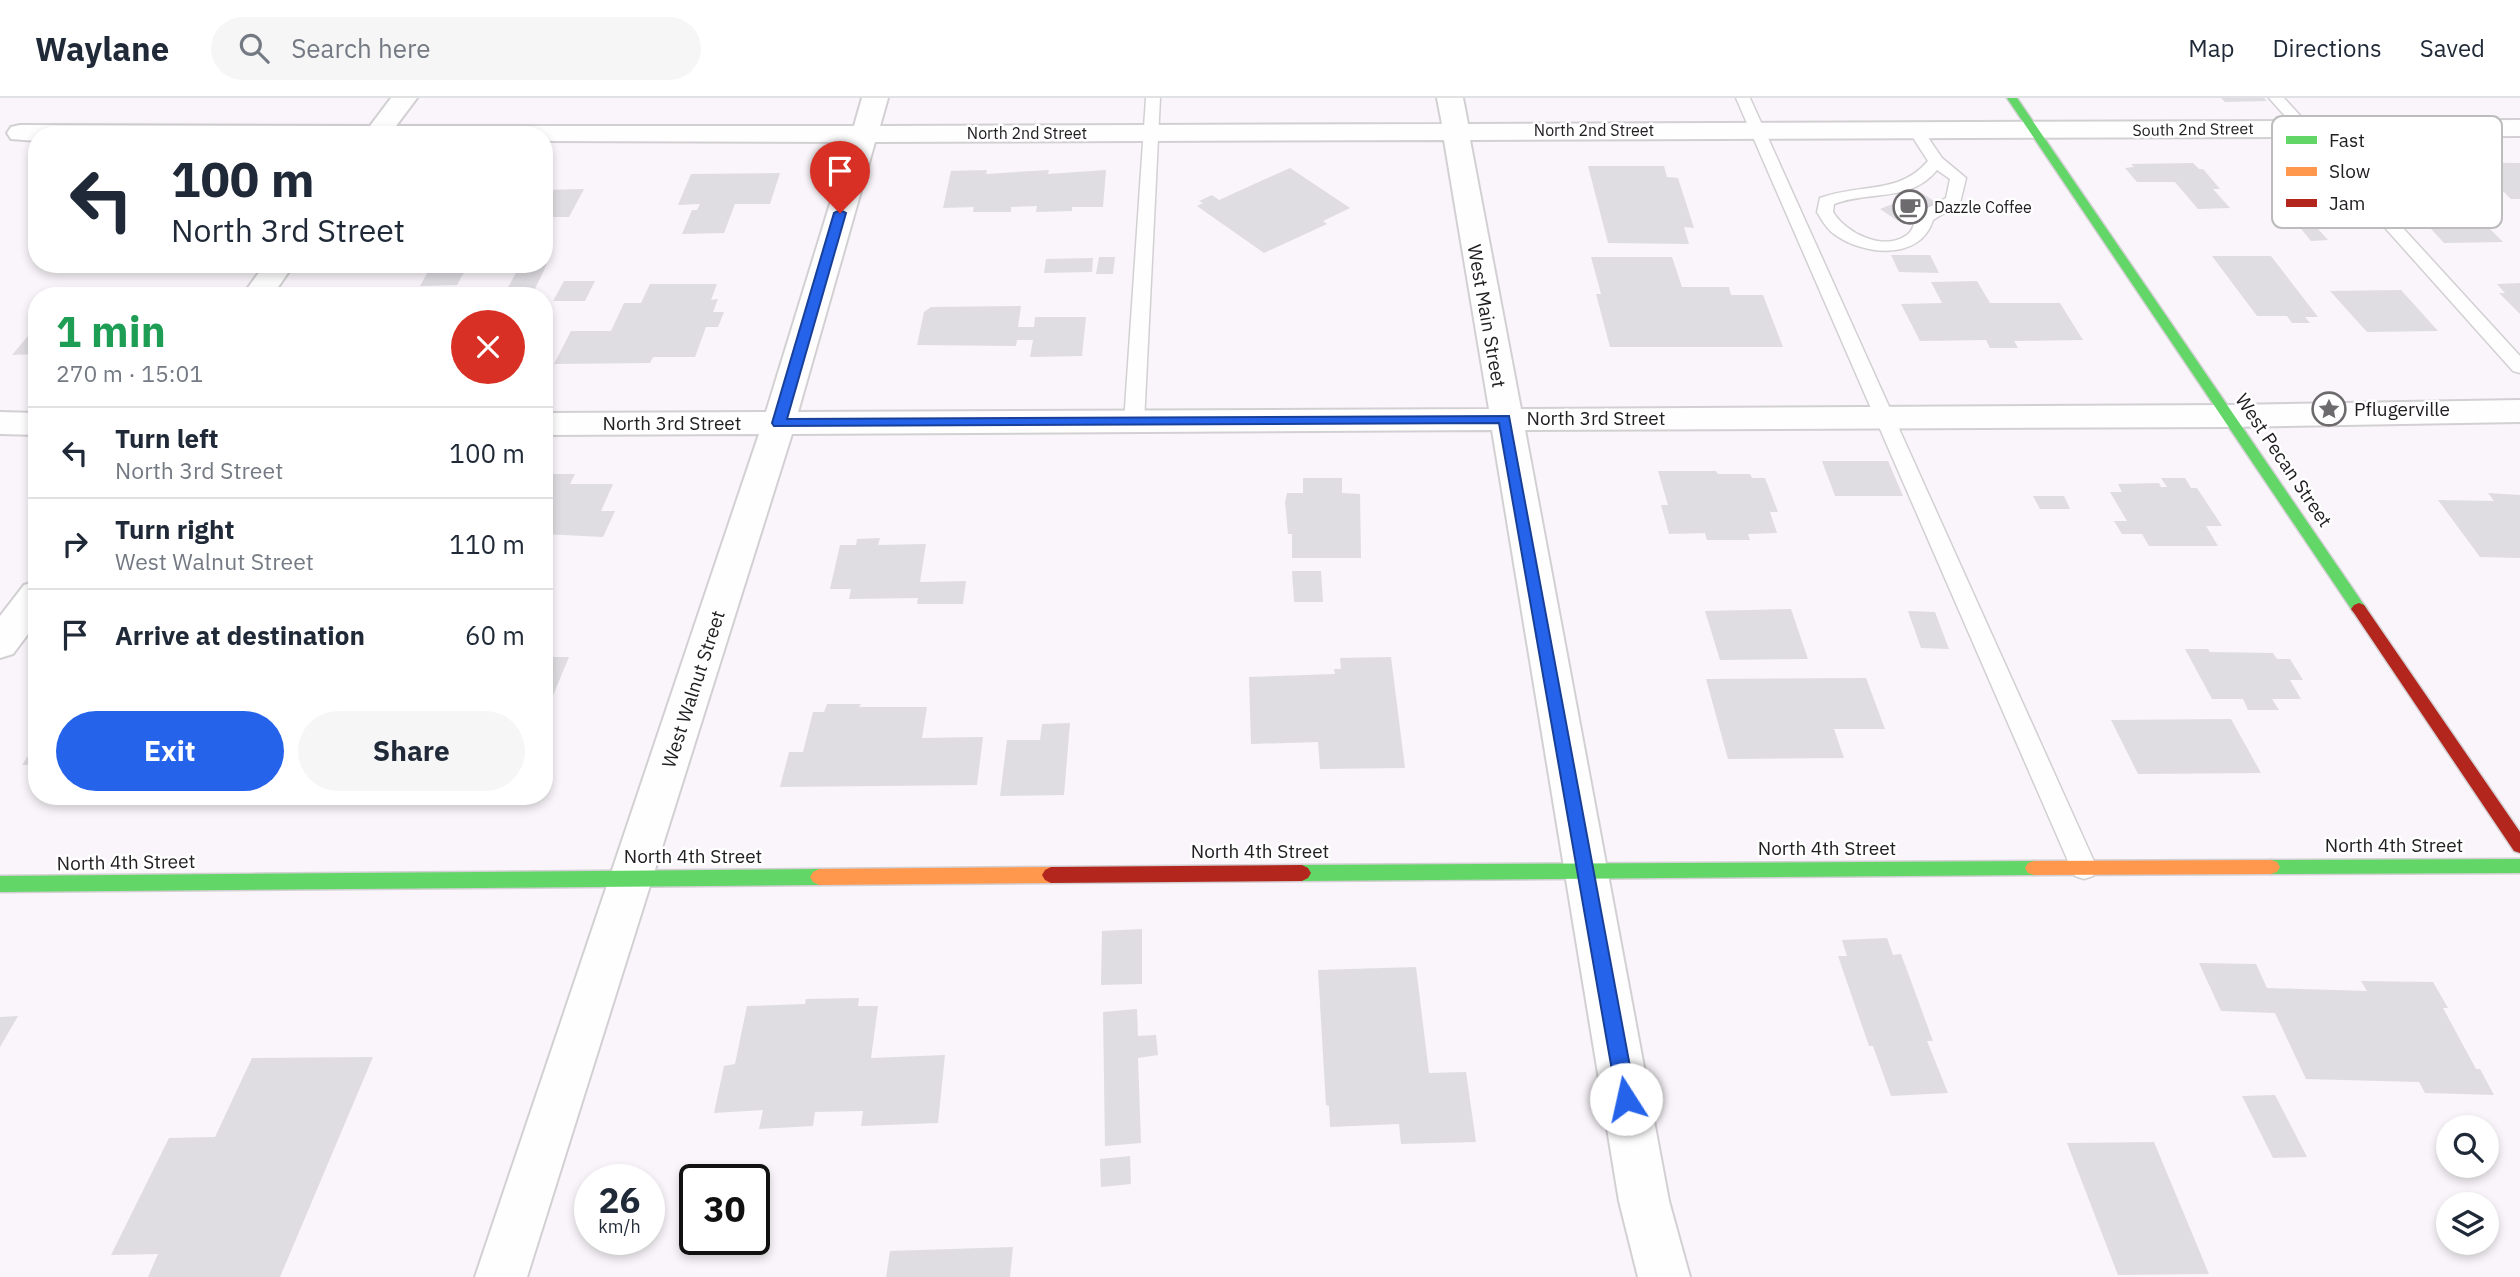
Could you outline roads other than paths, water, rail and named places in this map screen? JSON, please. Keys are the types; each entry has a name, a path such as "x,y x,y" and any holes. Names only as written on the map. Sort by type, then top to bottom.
{"street":[{"path":"383,126 404,98"},
{"name":"West Walnut Street","path":"501,1277 779,423 875,98"},
{"name":"West Pecan Street","path":"2012,98 2520,846"},
{"name":"North 2nd Street","path":"553,134 1150,132 1453,114 1757,130 2035,131"},
{"name":"West Main Street","path":"1453,114 1644,1201 1664,1277"},
{"name":"South 2nd Street","path":"2035,131 2272,128"},
{"name":"South 2nd Street","path":"2502,128 2520,128"},
{"name":"North 2nd Street","path":"20,133 28,133"},
{"name":"North 3rd Street","path":"553,424 2228,416 2520,411"},
{"path":"0,424 28,424"},
{"path":"0,644 28,606"},
{"name":"North 4th Street","path":"0,884 1587,870 2520,866"}],"lane":[{"path":"1134,423 1153,98"},
{"path":"1742,98 2084,868"},
{"path":"2276,98 2292,116"},
{"path":"1916,130 1936,161 1958,178 1954,200 1925,218 1924,230 1916,239 1900,244 1877,245 1854,239 1837,229 1825,212 1826,201 1845,194 1900,188 1920,179 1936,161"},
{"path":"2394,228 2520,367"}],"place":[{"name":"Dazzle Coffee","path":"1910,207"},
{"name":"Pflugerville","path":"2329,409"}]}
